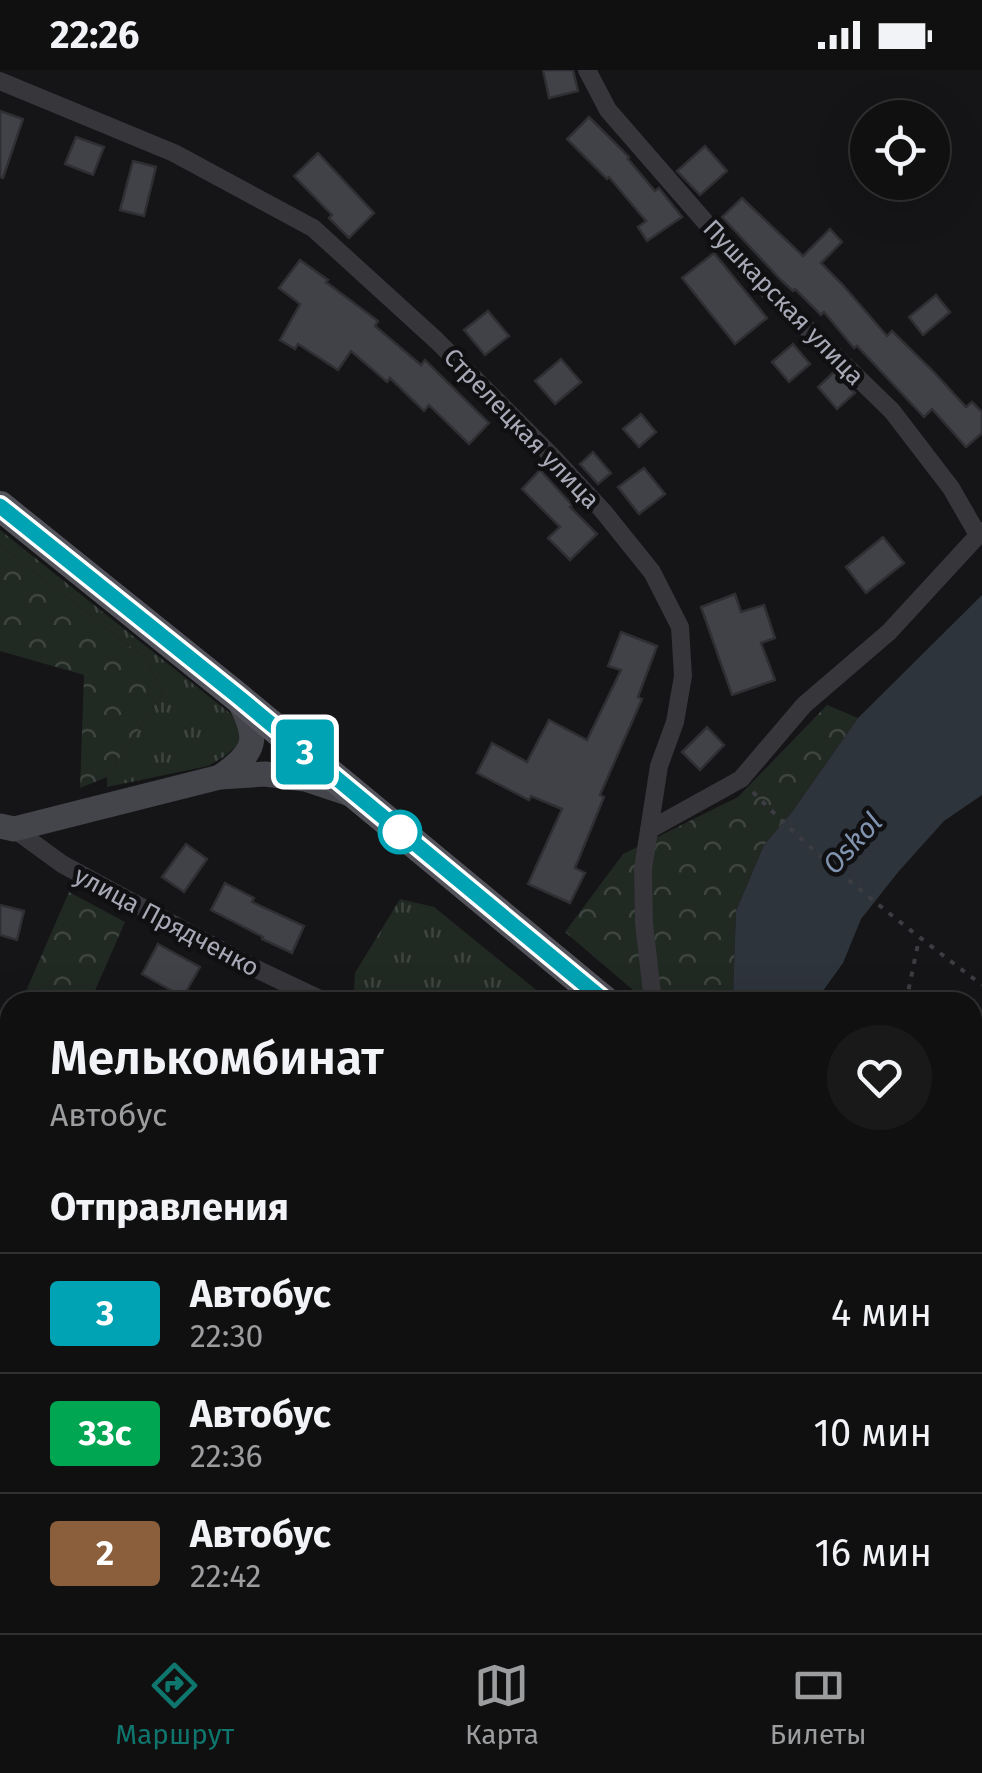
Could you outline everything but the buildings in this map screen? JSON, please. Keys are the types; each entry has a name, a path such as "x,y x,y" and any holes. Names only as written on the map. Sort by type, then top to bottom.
{"main road":[{"name":"улица Прядченко","path":"0,506 236,695 594,992"}],"street":[{"path":"6,82 29,70"},
{"name":"Пушкарская улица","path":"587,70 608,110 747,270 892,411 980,533"},
{"name":"Стрелецкая улица","path":"6,82 174,153 313,228 436,340 552,456 652,572 680,627 683,676 674,722 659,766 642,869 653,992"},
{"path":"650,830 741,780 804,705 888,632 980,533"},
{"path":"220,776 243,761 252,745 251,723 236,695"},
{"name":"улица Прядченко","path":"7,828 220,776 292,777 358,797"},
{"name":"улица Прядченко","path":"7,828 62,864 252,968 304,992"}],"path":[{"path":"741,780 891,916 982,985"},
{"path":"908,992 919,937"}],"green space":[{"path":"0,530 231,714 240,728 242,741 208,766 107,787 107,777 163,692 145,658 0,545"},
{"path":"0,545 145,658 163,692 107,777 80,788 84,675 0,651"},
{"path":"827,705 858,718 764,845 736,911 733,992 635,992 565,932 623,854 738,797"},
{"path":"69,892 125,922 94,992 26,991"},
{"path":"400,899 434,907 539,992 354,992 355,973"}],"water":[{"name":"Oskol","path":"982,595 982,795 944,821 899,871 861,919 843,963 822,992 733,992 736,911 764,845 858,718"}],"bus line":[{"name":"3","path":"0,506 236,695 594,992"}]}
